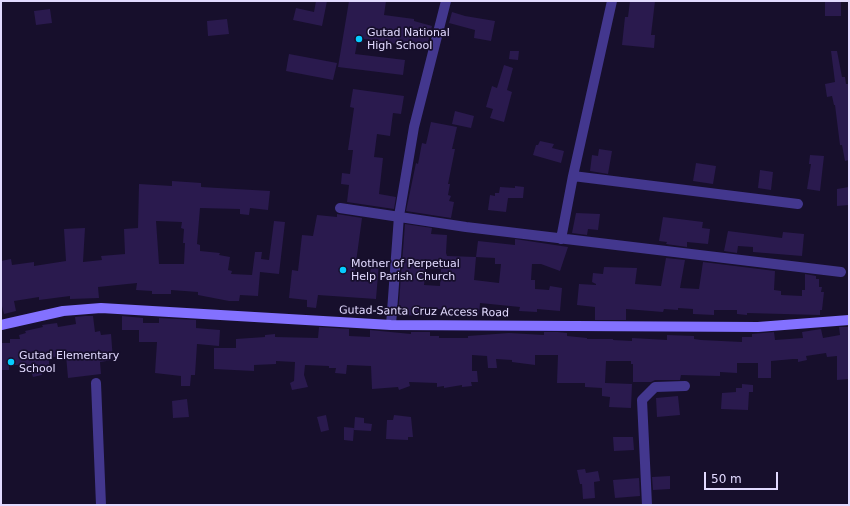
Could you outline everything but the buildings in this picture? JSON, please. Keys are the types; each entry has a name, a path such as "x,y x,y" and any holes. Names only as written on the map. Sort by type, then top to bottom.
{"main road":[{"name":"Gutad-Santa Cruz Access Road","path":"1,325 63,311 101,308 391,326 758,328 849,320"}],"street":[{"path":"391,326 399,216 414,127 446,1"},
{"path":"561,239 573,176 612,1"},
{"path":"573,176 798,204"},
{"path":"340,208 466,227 841,272"},
{"path":"96,383 101,505"},
{"path":"647,505 642,400 655,387 686,386"}],"place":[{"name":"Gutad National High School","path":"359,39"},
{"name":"Mother of Perpetual Help Parish Church","path":"343,270"},
{"name":"Gutad Elementary School","path":"11,362"}]}
